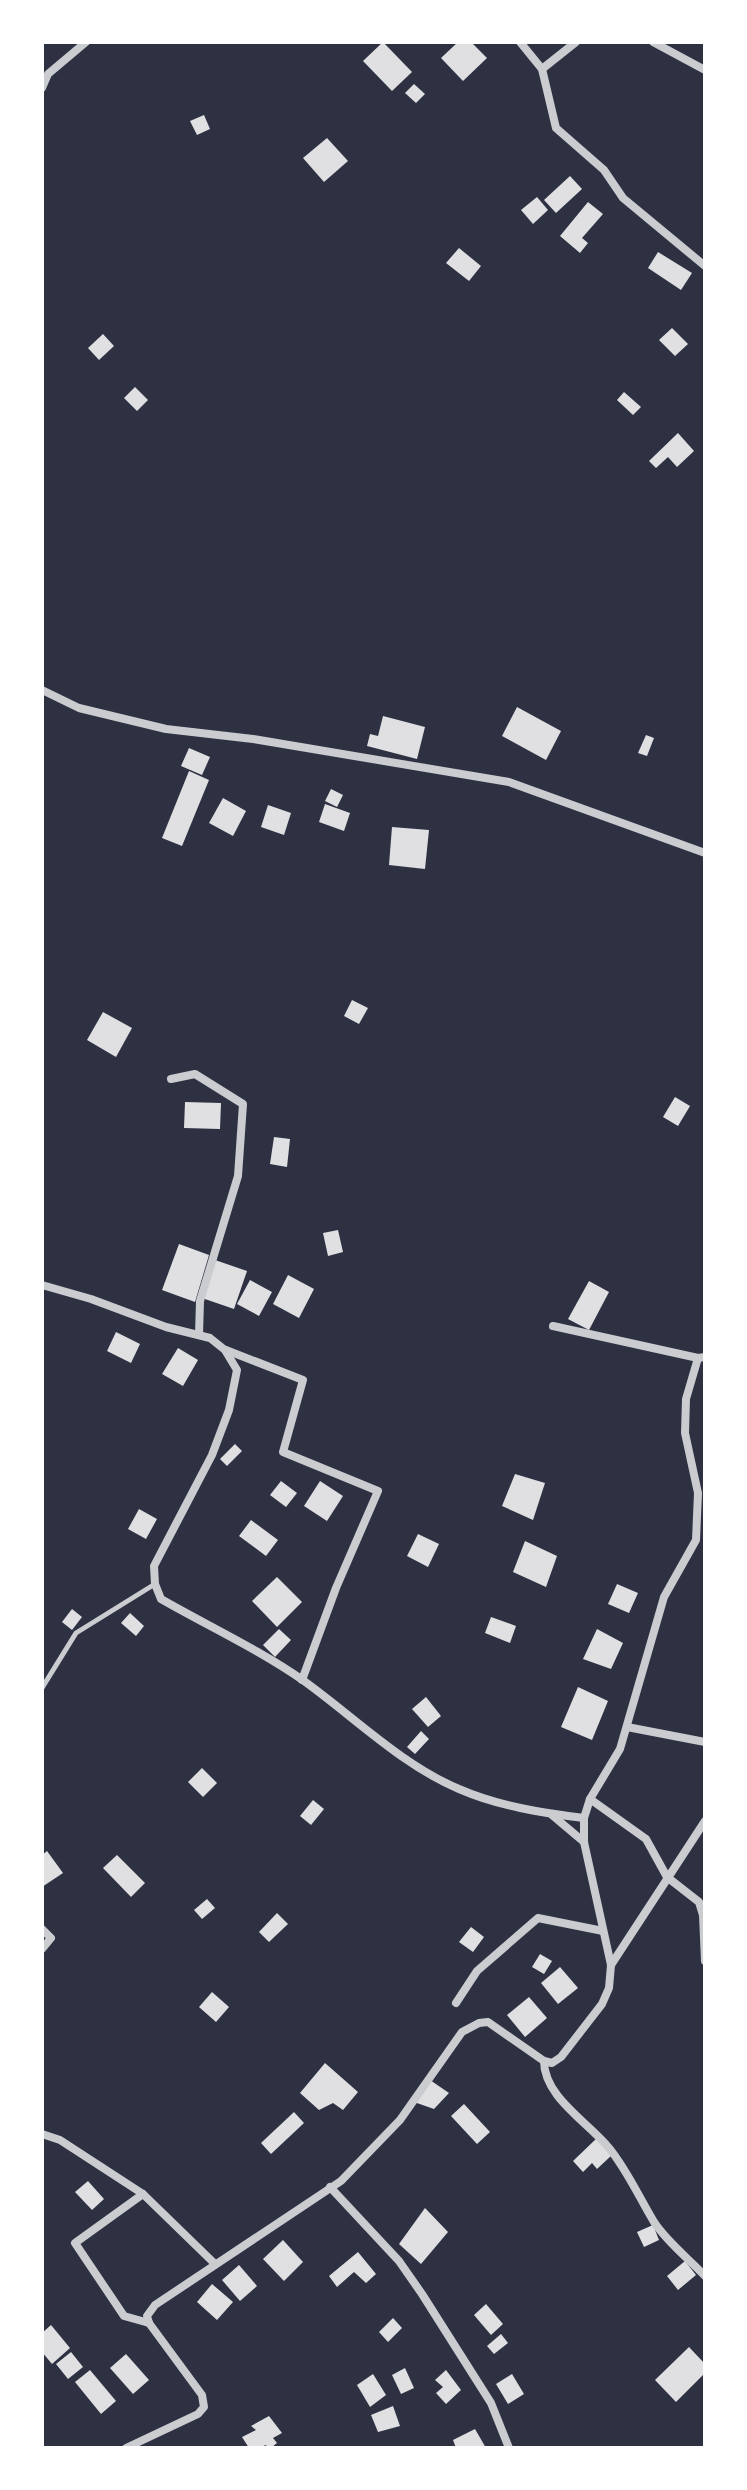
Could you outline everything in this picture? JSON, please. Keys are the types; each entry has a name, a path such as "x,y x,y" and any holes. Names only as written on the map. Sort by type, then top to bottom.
{"street":[{"path":"42,88 48,74 86,42"},
{"path":"520,42 542,69 556,128 604,170 623,198 705,266"},
{"path":"542,69 576,42"},
{"path":"653,42 705,70"},
{"path":"42,690 79,708 166,729 253,739 492,778 705,853"},
{"path":"171,1079 195,1074 243,1104 238,1176 200,1301 199,1335"},
{"path":"42,1285 91,1299 141,1319 210,1338 225,1350 303,1380 283,1452 378,1491 336,1588 302,1680"},
{"path":"132,2446 198,2414 204,2407 202,2395 149,2323 147,2316 155,2305 357,2166 387,2136 462,2032 472,2025 488,2022 544,2061 552,2063 561,2057 602,2004 609,1988 611,1965 584,1842 584,1818 590,1799 620,1749 660,1607 696,1540 698,1493 685,1433 686,1399 702,1358 553,1326"},
{"path":"225,1350 237,1370 229,1410 212,1455 154,1566 155,1584 161,1599 302,1680 401,1755 457,1789 492,1801 584,1818"},
{"path":"627,1727 705,1742"},
{"path":"590,1799 646,1839 667,1877 699,1902 703,1915 705,1961"},
{"path":"551,1814 584,1842"},
{"path":"611,1965 705,1821"},
{"path":"456,2003 477,1971 538,1918 603,1931"},
{"path":"42,1929 51,1938 42,1949"},
{"path":"544,2061 544,2072 562,2101 611,2150 656,2224 705,2276"},
{"path":"42,2134 60,2140 143,2194 215,2264"},
{"path":"330,2187 399,2261 491,2403 509,2448"},
{"path":"143,2194 75,2243 124,2316 149,2323"}],"lane":[{"path":"42,1688 76,1633 155,1584"}],"building":[{"path":"383,42 412,72 392,91 363,61"},
{"path":"458,42 471,42 487,58 463,81 441,58"},
{"path":"414,84 425,94 416,103 405,93"},
{"path":"204,115 210,129 197,135 190,121"},
{"path":"327,138 348,161 324,182 303,158"},
{"path":"570,176 582,189 556,213 544,200"},
{"path":"537,197 548,210 533,224 521,210"},
{"path":"588,202 603,214 582,238 588,243 580,253 560,236"},
{"path":"459,248 481,266 469,281 446,263"},
{"path":"658,252 692,273 681,290 648,268"},
{"path":"672,328 688,344 675,356 659,340"},
{"path":"103,334 114,346 99,360 88,348"},
{"path":"135,387 148,400 137,411 124,398"},
{"path":"624,392 641,407 633,415 617,400"},
{"path":"678,433 694,451 677,467 668,457 656,468 649,461"},
{"path":"517,707 561,731 546,760 502,736"},
{"path":"383,716 425,727 417,759 367,746 370,734 378,736"},
{"path":"646,735 654,738 647,756 638,753"},
{"path":"189,748 210,757 202,775 181,766"},
{"path":"189,771 209,780 182,846 162,838"},
{"path":"331,789 343,795 337,807 325,801"},
{"path":"223,798 246,811 233,836 209,823"},
{"path":"325,804 350,813 344,831 319,822"},
{"path":"268,805 291,813 284,835 261,827"},
{"path":"392,827 429,830 425,869 389,865"},
{"path":"352,1000 368,1008 359,1024 344,1016"},
{"path":"103,1012 132,1028 116,1057 87,1040"},
{"path":"675,1097 690,1106 678,1126 663,1117"},
{"path":"185,1102 221,1103 220,1129 184,1128"},
{"path":"274,1137 290,1139 287,1167 270,1164"},
{"path":"338,1230 343,1252 328,1256 323,1233"},
{"path":"179,1244 209,1255 195,1302 162,1290"},
{"path":"215,1260 247,1271 234,1309 202,1298"},
{"path":"288,1275 314,1289 299,1318 273,1304"},
{"path":"250,1280 272,1292 259,1316 237,1304"},
{"path":"589,1281 609,1292 589,1330 568,1319"},
{"path":"116,1332 140,1344 131,1363 107,1351"},
{"path":"178,1348 198,1360 183,1386 162,1374"},
{"path":"235,1444 242,1451 227,1466 220,1459"},
{"path":"515,1474 545,1483 533,1520 502,1506"},
{"path":"281,1481 297,1493 286,1507 270,1495"},
{"path":"320,1481 343,1496 327,1521 304,1506"},
{"path":"139,1509 157,1519 146,1539 128,1529"},
{"path":"251,1520 278,1540 266,1556 239,1536"},
{"path":"418,1534 439,1544 428,1567 407,1556"},
{"path":"525,1541 557,1556 546,1587 513,1572"},
{"path":"277,1577 302,1602 277,1627 252,1601"},
{"path":"617,1584 638,1593 629,1613 608,1604"},
{"path":"72,1609 82,1617 72,1630 62,1622"},
{"path":"130,1613 144,1626 136,1636 121,1623"},
{"path":"491,1617 516,1626 510,1643 485,1633"},
{"path":"279,1629 291,1640 275,1657 263,1645"},
{"path":"597,1629 623,1643 611,1669 583,1659"},
{"path":"578,1687 608,1701 592,1740 561,1727"},
{"path":"426,1697 441,1716 428,1727 412,1709"},
{"path":"421,1731 429,1739 415,1754 407,1747"},
{"path":"202,1768 217,1783 203,1797 188,1782"},
{"path":"313,1800 324,1809 311,1825 300,1816"},
{"path":"47,1851 63,1873 42,1887 42,1855"},
{"path":"117,1855 145,1883 131,1897 103,1868"},
{"path":"207,1899 215,1908 202,1919 194,1910"},
{"path":"277,1913 288,1924 269,1942 259,1932"},
{"path":"471,1927 484,1937 473,1952 459,1942"},
{"path":"540,1954 552,1961 544,1974 532,1967"},
{"path":"560,1967 578,1988 558,2004 541,1983"},
{"path":"212,1992 229,2007 216,2022 199,2007"},
{"path":"529,1997 547,2018 525,2037 507,2015"},
{"path":"325,2063 358,2092 343,2110 333,2103 319,2110 300,2093"},
{"path":"430,2080 449,2093 434,2109 414,2102"},
{"path":"464,2104 490,2132 477,2144 451,2116"},
{"path":"294,2112 304,2123 271,2154 261,2143"},
{"path":"597,2138 613,2154 597,2169 592,2163 583,2172 573,2161"},
{"path":"88,2181 104,2199 92,2210 75,2192"},
{"path":"425,2208 448,2232 421,2264 399,2244"},
{"path":"653,2225 659,2240 644,2247 637,2232"},
{"path":"283,2240 303,2262 284,2281 263,2259"},
{"path":"358,2252 376,2274 366,2283 354,2272 337,2287 329,2276"},
{"path":"685,2261 696,2275 678,2290 667,2276"},
{"path":"239,2265 257,2286 240,2301 222,2280"},
{"path":"212,2284 233,2302 217,2320 197,2302"},
{"path":"486,2304 503,2324 491,2335 474,2315"},
{"path":"393,2318 402,2328 388,2342 379,2332"},
{"path":"51,2325 70,2348 52,2364 42,2352 42,2333"},
{"path":"501,2334 508,2343 494,2354 487,2346"},
{"path":"689,2347 705,2364 705,2373 676,2402 655,2380"},
{"path":"71,2352 83,2367 68,2379 56,2364"},
{"path":"126,2354 149,2380 133,2394 110,2368"},
{"path":"405,2368 414,2388 401,2394 392,2375"},
{"path":"90,2370 116,2401 101,2414 75,2382"},
{"path":"446,2370 461,2390 446,2404 436,2393 443,2387 435,2380"},
{"path":"373,2374 386,2395 370,2407 357,2385"},
{"path":"512,2374 524,2394 508,2404 496,2384"},
{"path":"393,2406 400,2426 378,2432 371,2415"},
{"path":"269,2416 282,2433 273,2438 277,2443 271,2448 265,2445 249,2448 242,2437 256,2430 251,2426"},
{"path":"475,2429 486,2448 456,2448 453,2440"}]}
